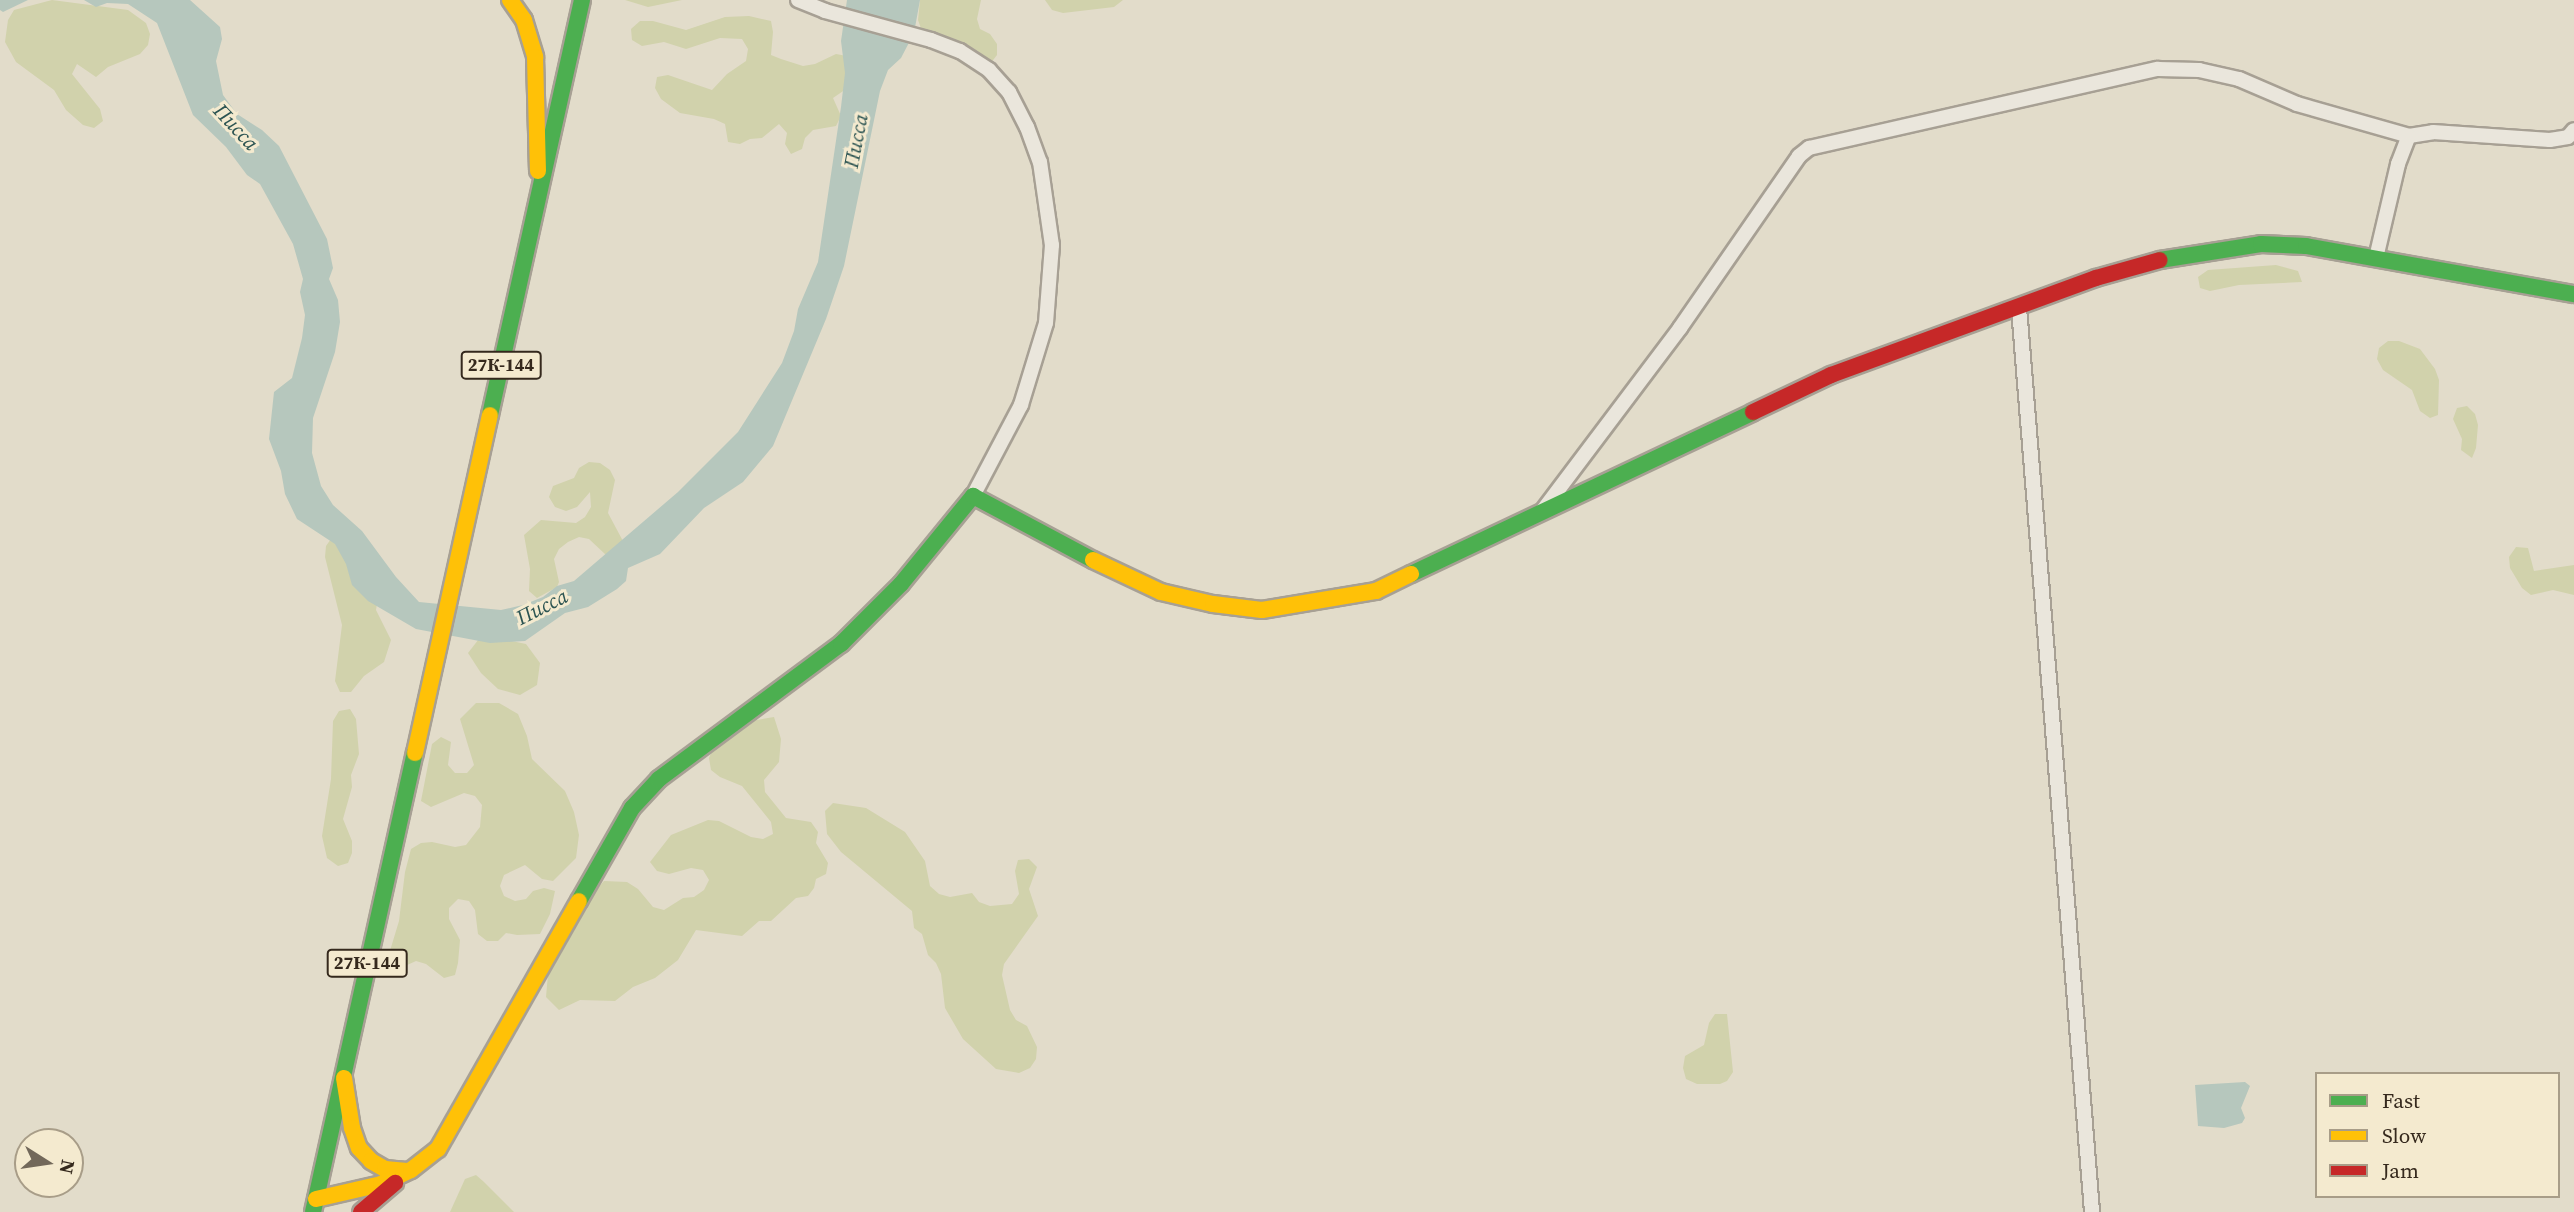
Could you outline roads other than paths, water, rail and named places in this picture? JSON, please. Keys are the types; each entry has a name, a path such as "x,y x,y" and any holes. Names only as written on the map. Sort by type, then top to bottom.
{"street":[{"path":"510,0 524,20 535,57 539,193"},
{"name":"27К-144","path":"314,1205 582,0"},
{"path":"361,1212 438,1149 453,1128 632,808 659,779 841,644 901,584 973,496 1002,446 1036,363 1046,323 1052,245 1040,162 1027,127 1009,92 989,70 960,51 931,40 825,11 798,0"},
{"path":"1542,510 1680,328 1799,156 1809,148 2158,69 2199,70 2239,79 2297,104 2409,136 2433,132 2550,139 2568,136 2574,130"},
{"path":"2376,258 2398,164 2409,136"},
{"path":"973,496 1115,572 1161,592 1213,604 1262,610 1376,591 1542,510 1832,375 2096,278 2167,258 2261,244 2306,246 2574,293"},
{"path":"2019,308 2092,1212"},
{"path":"343,1071 352,1128 359,1148 371,1161 385,1169 411,1170"},
{"path":"314,1205 381,1184 411,1170"}],"water":[{"path":"0,0 28,0 3,12 0,10"},
{"name":"Писса","path":"84,0 190,0 220,27 222,39 216,61 223,95 237,114 262,130 279,146 327,239 333,268 329,279 338,300 340,322 335,352 313,418 312,453 321,486 333,505 362,531 396,577 419,602 501,610 523,605 543,597 557,586 574,581 678,492 738,432 782,363 794,331 798,309 818,262 845,73 841,41 847,0 920,0 914,33 901,58 888,70 880,91 844,266 826,319 773,446 743,482 704,508 660,554 628,568 626,581 617,589 588,607 565,613 525,641 490,643 416,629 368,601 352,585 346,564 335,544 297,519 285,494 281,471 269,439 274,392 292,378 305,315 300,292 303,279 293,244 260,184 247,175 226,147 193,115 157,23 128,4 107,3 96,7"},
{"path":"2245,1082 2250,1086 2241,1108 2245,1118 2242,1123 2224,1128 2198,1126 2195,1085"}]}
